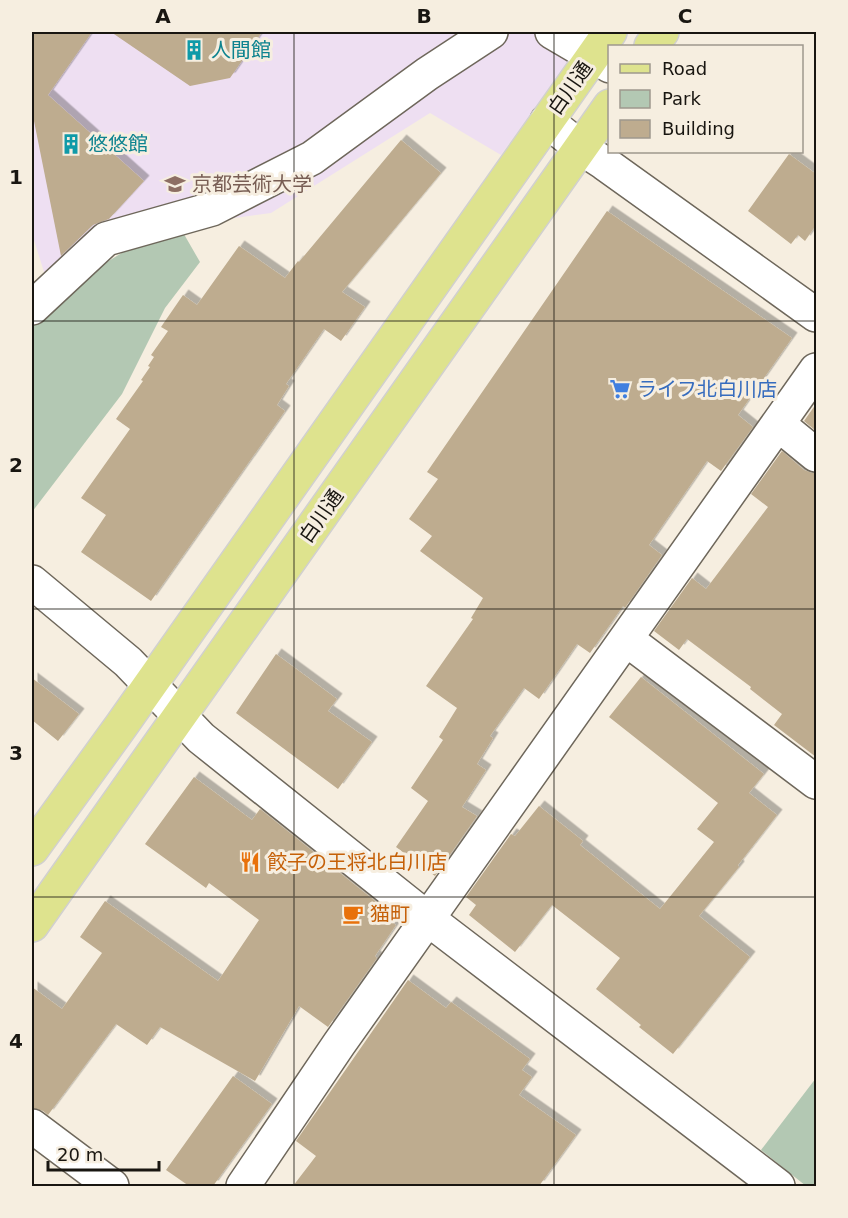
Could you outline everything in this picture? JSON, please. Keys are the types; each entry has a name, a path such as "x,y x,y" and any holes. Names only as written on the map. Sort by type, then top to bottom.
{"main road":[{"path":"652,45 662,32"},
{"name":"白川通","path":"32,849 547,121 604,51"},
{"name":"白川通","path":"32,925 608,108"}],"street":[{"path":"32,308 106,238 212,209 312,158 427,74 491,32"},
{"path":"552,32 604,51"},
{"path":"547,121 581,148 816,315"},
{"path":"243,1186 339,1044 816,370"},
{"path":"778,424 816,455"},
{"path":"32,582 128,662 201,738 428,919 778,1186"},
{"path":"626,639 816,782"},
{"path":"32,1126 112,1186"}],"shaded area":[{"name":"京都芸術大学","path":"32,32 589,32 501,155 430,113 271,213 163,228 108,251 52,297 32,234"}],"green space":[{"path":"181,229 200,262 165,308 122,394 32,512 32,324 64,293 107,262 151,235"},
{"path":"816,1078 816,1186 806,1186 761,1150"}],"building":[{"name":"悠悠館","path":"32,32 92,32 48,95 144,181 109,219 93,225 61,256 33,116 32,119"},
{"name":"人間館","path":"111,32 262,32 230,78 190,86"},
{"path":"401,140 441,173 342,292 365,307 341,341 324,329 286,384 289,386 277,405 285,411 151,601 81,552 106,515 81,498 130,429 116,419 143,381 141,380 154,357 151,355 168,331 161,327 183,295 197,305 239,246 285,278"},
{"path":"789,154 816,174 816,225 805,241 798,235 791,244 748,211"},
{"path":"607,211 792,338 738,415 753,427 721,471 707,461 649,545 662,555 625,608 623,606 590,653 577,644 539,699 524,688 490,736 493,738 477,764 486,770 462,807 477,816 435,876 396,847 428,801 411,788 443,740 439,737 457,708 426,686 473,619 471,618 483,598 420,551 432,536 409,519 438,479 427,472"},
{"path":"816,404 816,431 804,421"},
{"path":"782,451 804,470 816,473 816,757 774,725 782,714 750,689 751,687 687,639 679,650 654,631 692,578 706,589 768,507 751,494"},
{"path":"276,654 337,699 328,711 372,742 338,789 236,713"},
{"path":"641,677 764,774 749,793 777,815 699,916 750,957 673,1054 596,989 620,958 552,905 515,952 469,915 476,905 466,897 511,834 515,836 539,806 583,841 580,845 660,909 714,842 697,829 718,803 609,717"},
{"path":"32,678 79,714 58,741 32,720"},
{"path":"194,777 252,820 260,809 385,909 381,915 396,925 375,956 377,958 328,1027 299,1006 255,1081 160,1027 147,1045 116,1024 48,1115 32,1108 32,987 62,1009 102,953 80,937 105,901 218,981 259,920 209,883 206,888 145,844"},
{"path":"408,980 446,1008 451,1002 530,1059 522,1070 532,1077 519,1095 576,1135 539,1186 293,1186 316,1156 296,1141"},
{"path":"233,1076 272,1104 213,1186 189,1186 166,1170"}],"place":[{"name":"人間館","path":"194,50"},
{"name":"悠悠館","path":"71,144"},
{"name":"京都芸術大学","path":"175,184"},
{"name":"ライフ北白川店","path":"620,389"},
{"name":"餃子の王将北白川店","path":"250,862"},
{"name":"猫町","path":"353,914"}]}
